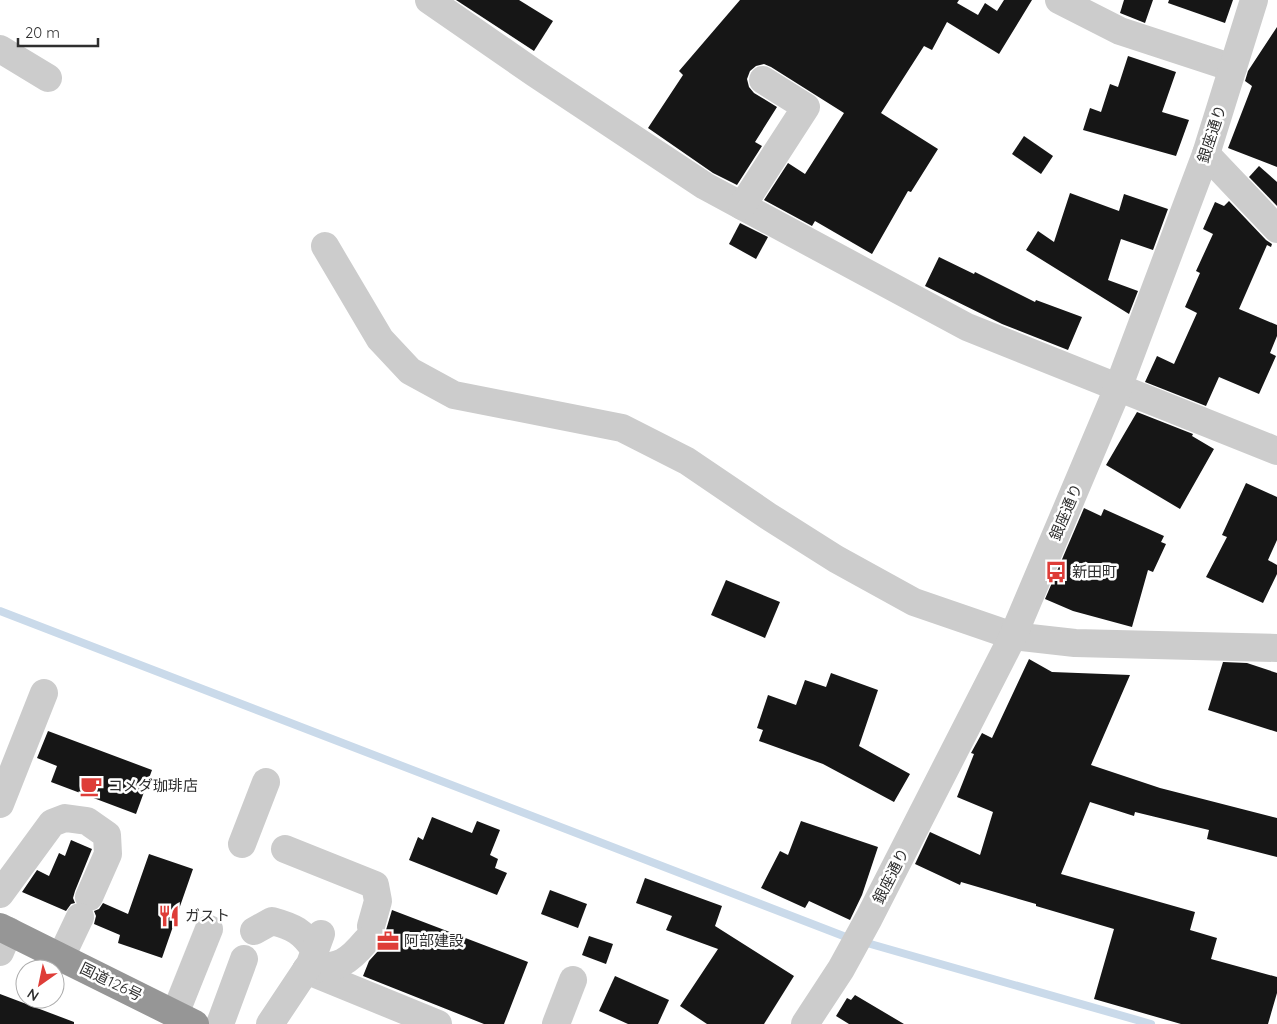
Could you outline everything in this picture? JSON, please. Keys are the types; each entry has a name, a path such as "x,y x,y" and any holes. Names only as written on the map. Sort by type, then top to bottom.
{"highway":[{"name":"国道126号","path":"3,937 61,957 185,1019"}],"street":[{"path":"428,0 705,186 968,327 1277,451"},
{"path":"1059,0 1120,31 1233,68"},
{"name":"銀座通り","path":"805,1024 866,924 1013,636 1118,388 1206,154 1254,0"},
{"path":"0,49 48,78"},
{"path":"742,206 806,107 763,80"},
{"path":"1206,154 1277,229"},
{"path":"325,246 380,339 410,371 454,395 622,428 687,461 836,559 914,602 1013,636 1075,643 1277,648"},
{"path":"0,804 44,693"},
{"path":"242,844 266,782"},
{"path":"0,894 52,824 66,818 87,821 107,835 108,854 61,957"},
{"path":"254,931 272,921 289,926 306,936 314,951 337,965 351,958 369,933 378,901 375,885 284,849"},
{"path":"185,1019 208,929"},
{"path":"270,1024 314,951"},
{"path":"314,951 438,1024"},
{"path":"220,1024 244,959"},
{"path":"556,1024 573,980"}],"building":[{"path":"456,0 519,0 553,21 534,51"},
{"path":"740,0 959,0 957,3 978,15 985,3 997,11 1004,0 1032,0 999,54 947,22 932,50 924,46 881,113 938,149 911,192 908,191 872,254 815,221 812,226 764,200 788,163 805,174 844,113 771,67 764,64 756,66 750,71 747,79 749,87 754,93 777,107 755,142 762,146 737,185 713,173 648,128 683,75 679,71"},
{"path":"1124,0 1153,0 1145,23 1120,13"},
{"path":"1169,0 1233,0 1225,23 1168,3"},
{"path":"1277,27 1277,167 1228,148 1252,86 1245,81 1248,71"},
{"path":"1128,56 1176,72 1162,112 1189,120 1176,156 1083,130 1090,108 1101,112 1110,84 1118,87"},
{"path":"1024,136 1053,156 1041,174 1012,154"},
{"path":"1259,166 1277,182 1277,206 1249,177"},
{"path":"1070,193 1119,211 1124,194 1168,209 1153,250 1121,239 1108,280 1138,291 1129,314 1026,250 1038,231 1054,242"},
{"path":"1229,201 1272,244 1271,247 1267,245 1239,309 1277,325 1277,336 1270,353 1276,356 1259,394 1219,377 1206,406 1145,382 1157,356 1174,364 1197,313 1185,307 1200,273 1196,271 1213,234 1203,229 1215,202 1224,206"},
{"path":"740,223 768,237 756,259 729,244"},
{"path":"939,257 974,274 975,272 1035,302 1036,300 1082,317 1068,350 1002,324 925,286"},
{"path":"1137,412 1193,434 1192,436 1214,449 1180,509 1106,465"},
{"path":"1246,483 1277,497 1277,540 1268,560 1277,565 1277,574 1263,603 1206,577 1227,537 1222,535"},
{"path":"1084,508 1101,516 1104,509 1164,536 1161,542 1166,544 1153,572 1148,570 1132,627 1073,611 1045,599"},
{"path":"726,580 780,602 765,638 711,615"},
{"path":"1029,659 1052,672 1130,675 1091,765 1160,788 1277,818 1277,857 1207,839 1209,830 1135,812 1134,816 1090,802 1061,874 1195,912 1190,930 1217,938 1211,959 1277,977 1277,993 1268,1024 1181,1024 1094,999 1114,929 961,882 960,885 915,864 930,832 980,855 993,812 957,797 974,754 971,753 982,733 992,738"},
{"path":"1223,662 1247,663 1277,673 1277,732 1208,710"},
{"path":"831,673 878,690 859,746 910,774 894,802 823,764 759,741 763,730 757,728 768,695 796,705 805,680 826,687"},
{"path":"48,731 152,770 136,814 51,782 57,766 37,758"},
{"path":"432,817 472,833 477,821 500,830 490,855 498,859 495,868 507,873 497,895 409,860 418,837 423,840"},
{"path":"801,821 878,847 862,895 850,920 809,901 805,908 761,888 780,851 788,855"},
{"path":"71,840 92,849 75,891 73,898 75,903 71,904 66,911 22,892 37,870 49,876 59,853 65,856"},
{"path":"149,854 193,869 162,958 118,943 120,935 94,924 96,916 94,911 99,909 103,903 128,914"},
{"path":"645,878 722,906 715,926 794,976 764,1024 707,1024 680,1006 718,949 666,930 672,916 636,903"},
{"path":"550,890 587,904 578,928 541,914"},
{"path":"392,910 528,962 504,1024 484,1024 363,976 369,961 381,945 381,938 386,930"},
{"path":"589,936 613,944 606,964 582,955"},
{"path":"615,976 669,1000 658,1024 628,1024 599,1011"},
{"path":"0,994 15,1000 15,1009 40,1009 74,1022 74,1024 0,1024"},
{"path":"855,995 904,1024 849,1024 836,1016 847,998 851,1000"}],"waterway":[{"path":"0,611 846,937 1151,1024"}],"place":[{"name":"新田町","path":"1056,572"},
{"name":"コメダ珈琲店","path":"91,786"},
{"name":"ガスト","path":"169,916"},
{"name":"阿部建設","path":"388,941"}]}
